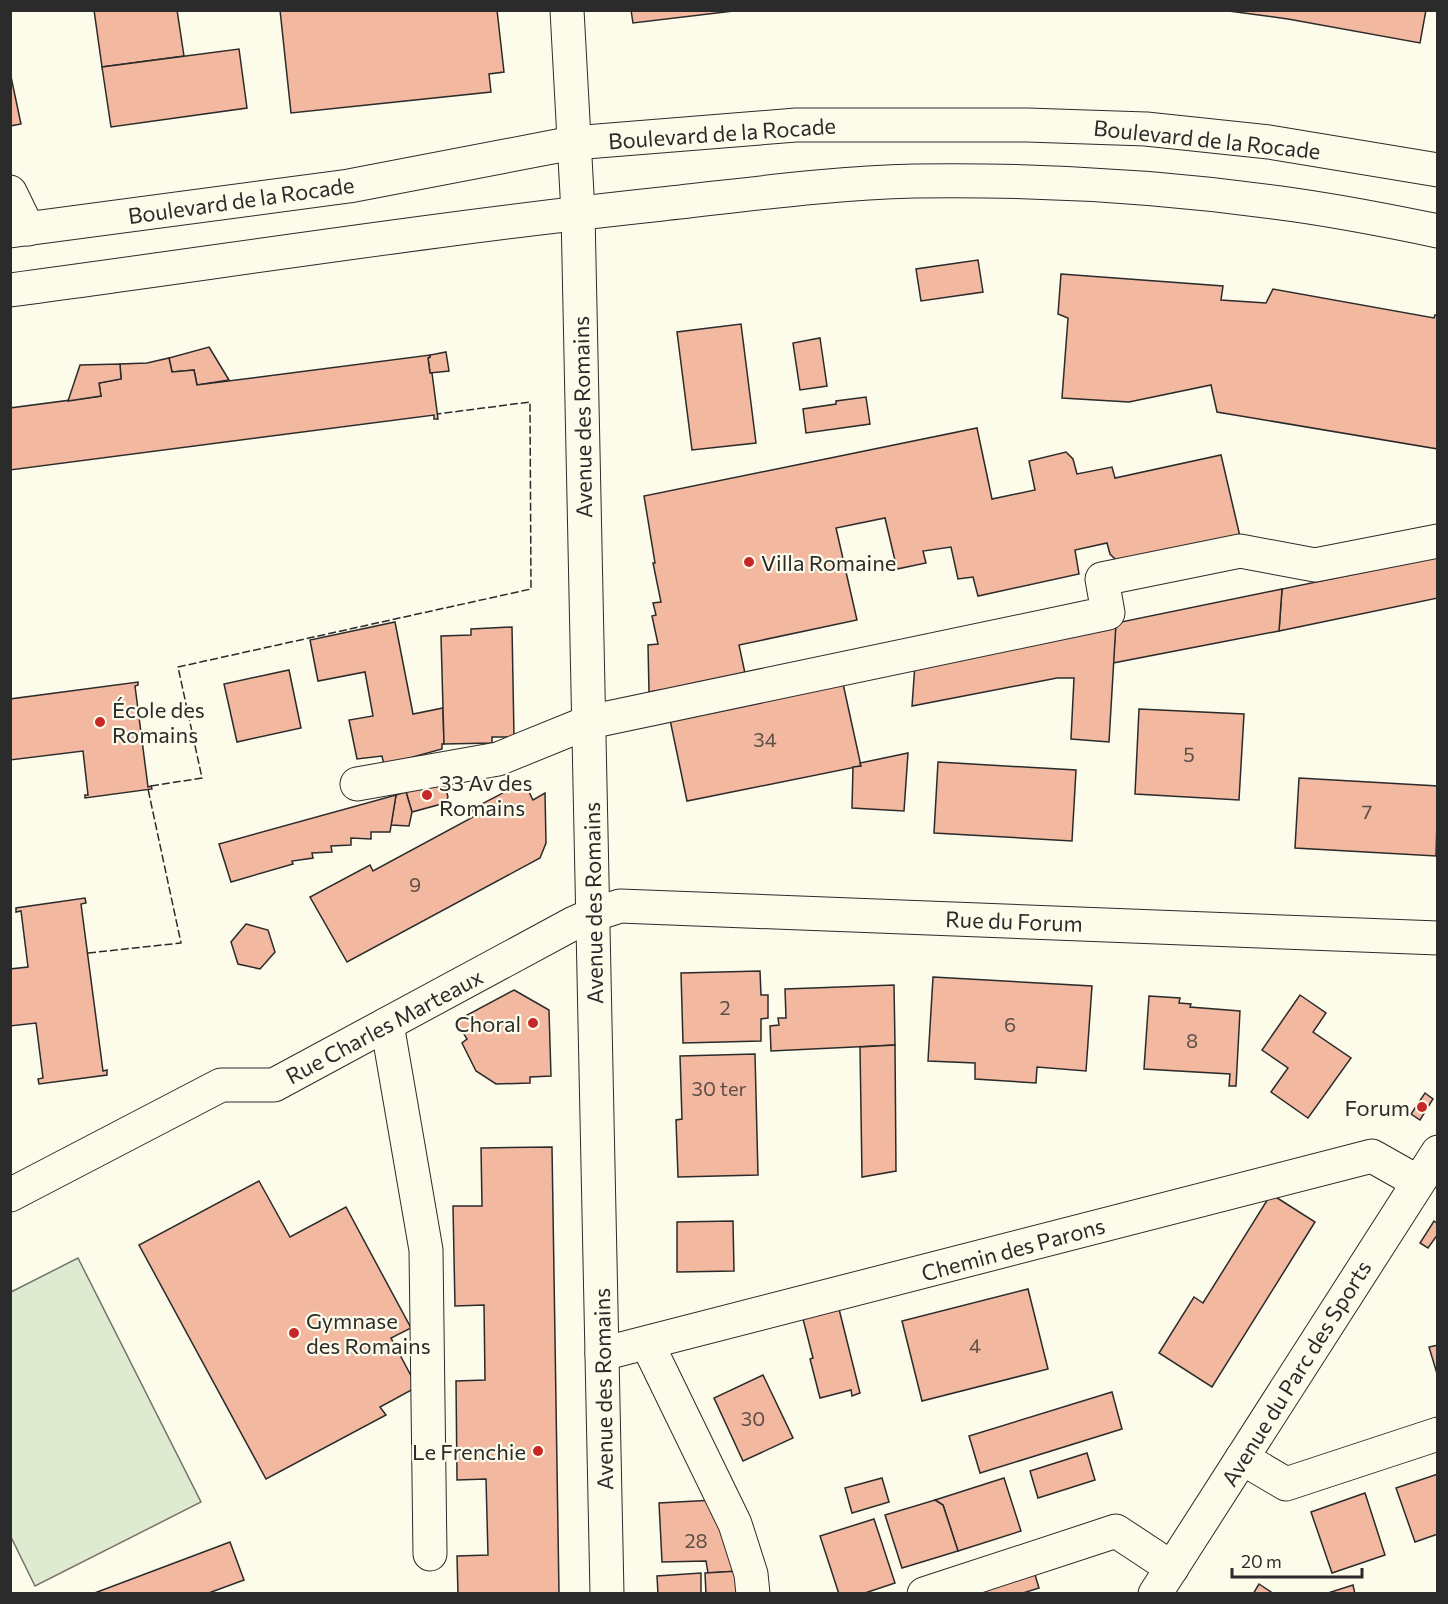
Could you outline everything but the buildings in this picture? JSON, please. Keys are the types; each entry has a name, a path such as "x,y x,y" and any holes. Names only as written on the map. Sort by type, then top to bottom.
{"street":[{"path":"567,10 573,143"},
{"name":"Boulevard de la Rocade","path":"19,230 349,186 573,143 796,125 1096,126 1146,129 1269,142 1437,170"},
{"name":"Avenue des Romains","path":"573,143 578,213 607,1593"},
{"path":"10,290 578,213 848,184 986,181 1137,188 1220,195 1297,205 1437,231"},
{"path":"10,192 19,230"},
{"path":"357,784 498,759 589,722 1108,613 1102,579 1240,551 1315,565 1437,541"},
{"name":"Rue du Forum","path":"592,915 620,906 633,906 1437,938"},
{"name":"Rue Charles Marteaux","path":"10,1195 221,1085 274,1085 592,915"},
{"path":"387,1024 426,1250 430,1554"},
{"name":"Avenue du Parc des Sports","path":"1164,1581 1437,1152"},
{"name":"Chemin des Parons","path":"602,1354 1372,1156 1418,1182"},
{"path":"647,1343 735,1524 749,1567 753,1593"},
{"path":"1242,1458 1287,1484 1437,1434"},
{"path":"924,1593 1116,1531 1164,1581"}],"green space":[{"path":"78,1258 201,1502 35,1586 11,1537 11,1292"}],"fence":[{"path":"151,786 202,778 178,667 531,589 530,402 437,414"},
{"path":"88,953 181,943 148,789"}],"place":[{"name":"Villa Romaine","path":"749,562"},
{"name":"École des Romains","path":"100,722"},
{"name":"33 Av des Romains","path":"427,795"},
{"name":"Choral","path":"533,1023"},
{"name":"Forum","path":"1422,1107"},
{"name":"Gymnase des Romains","path":"294,1333"},
{"name":"Le Frenchie","path":"538,1451"}]}
